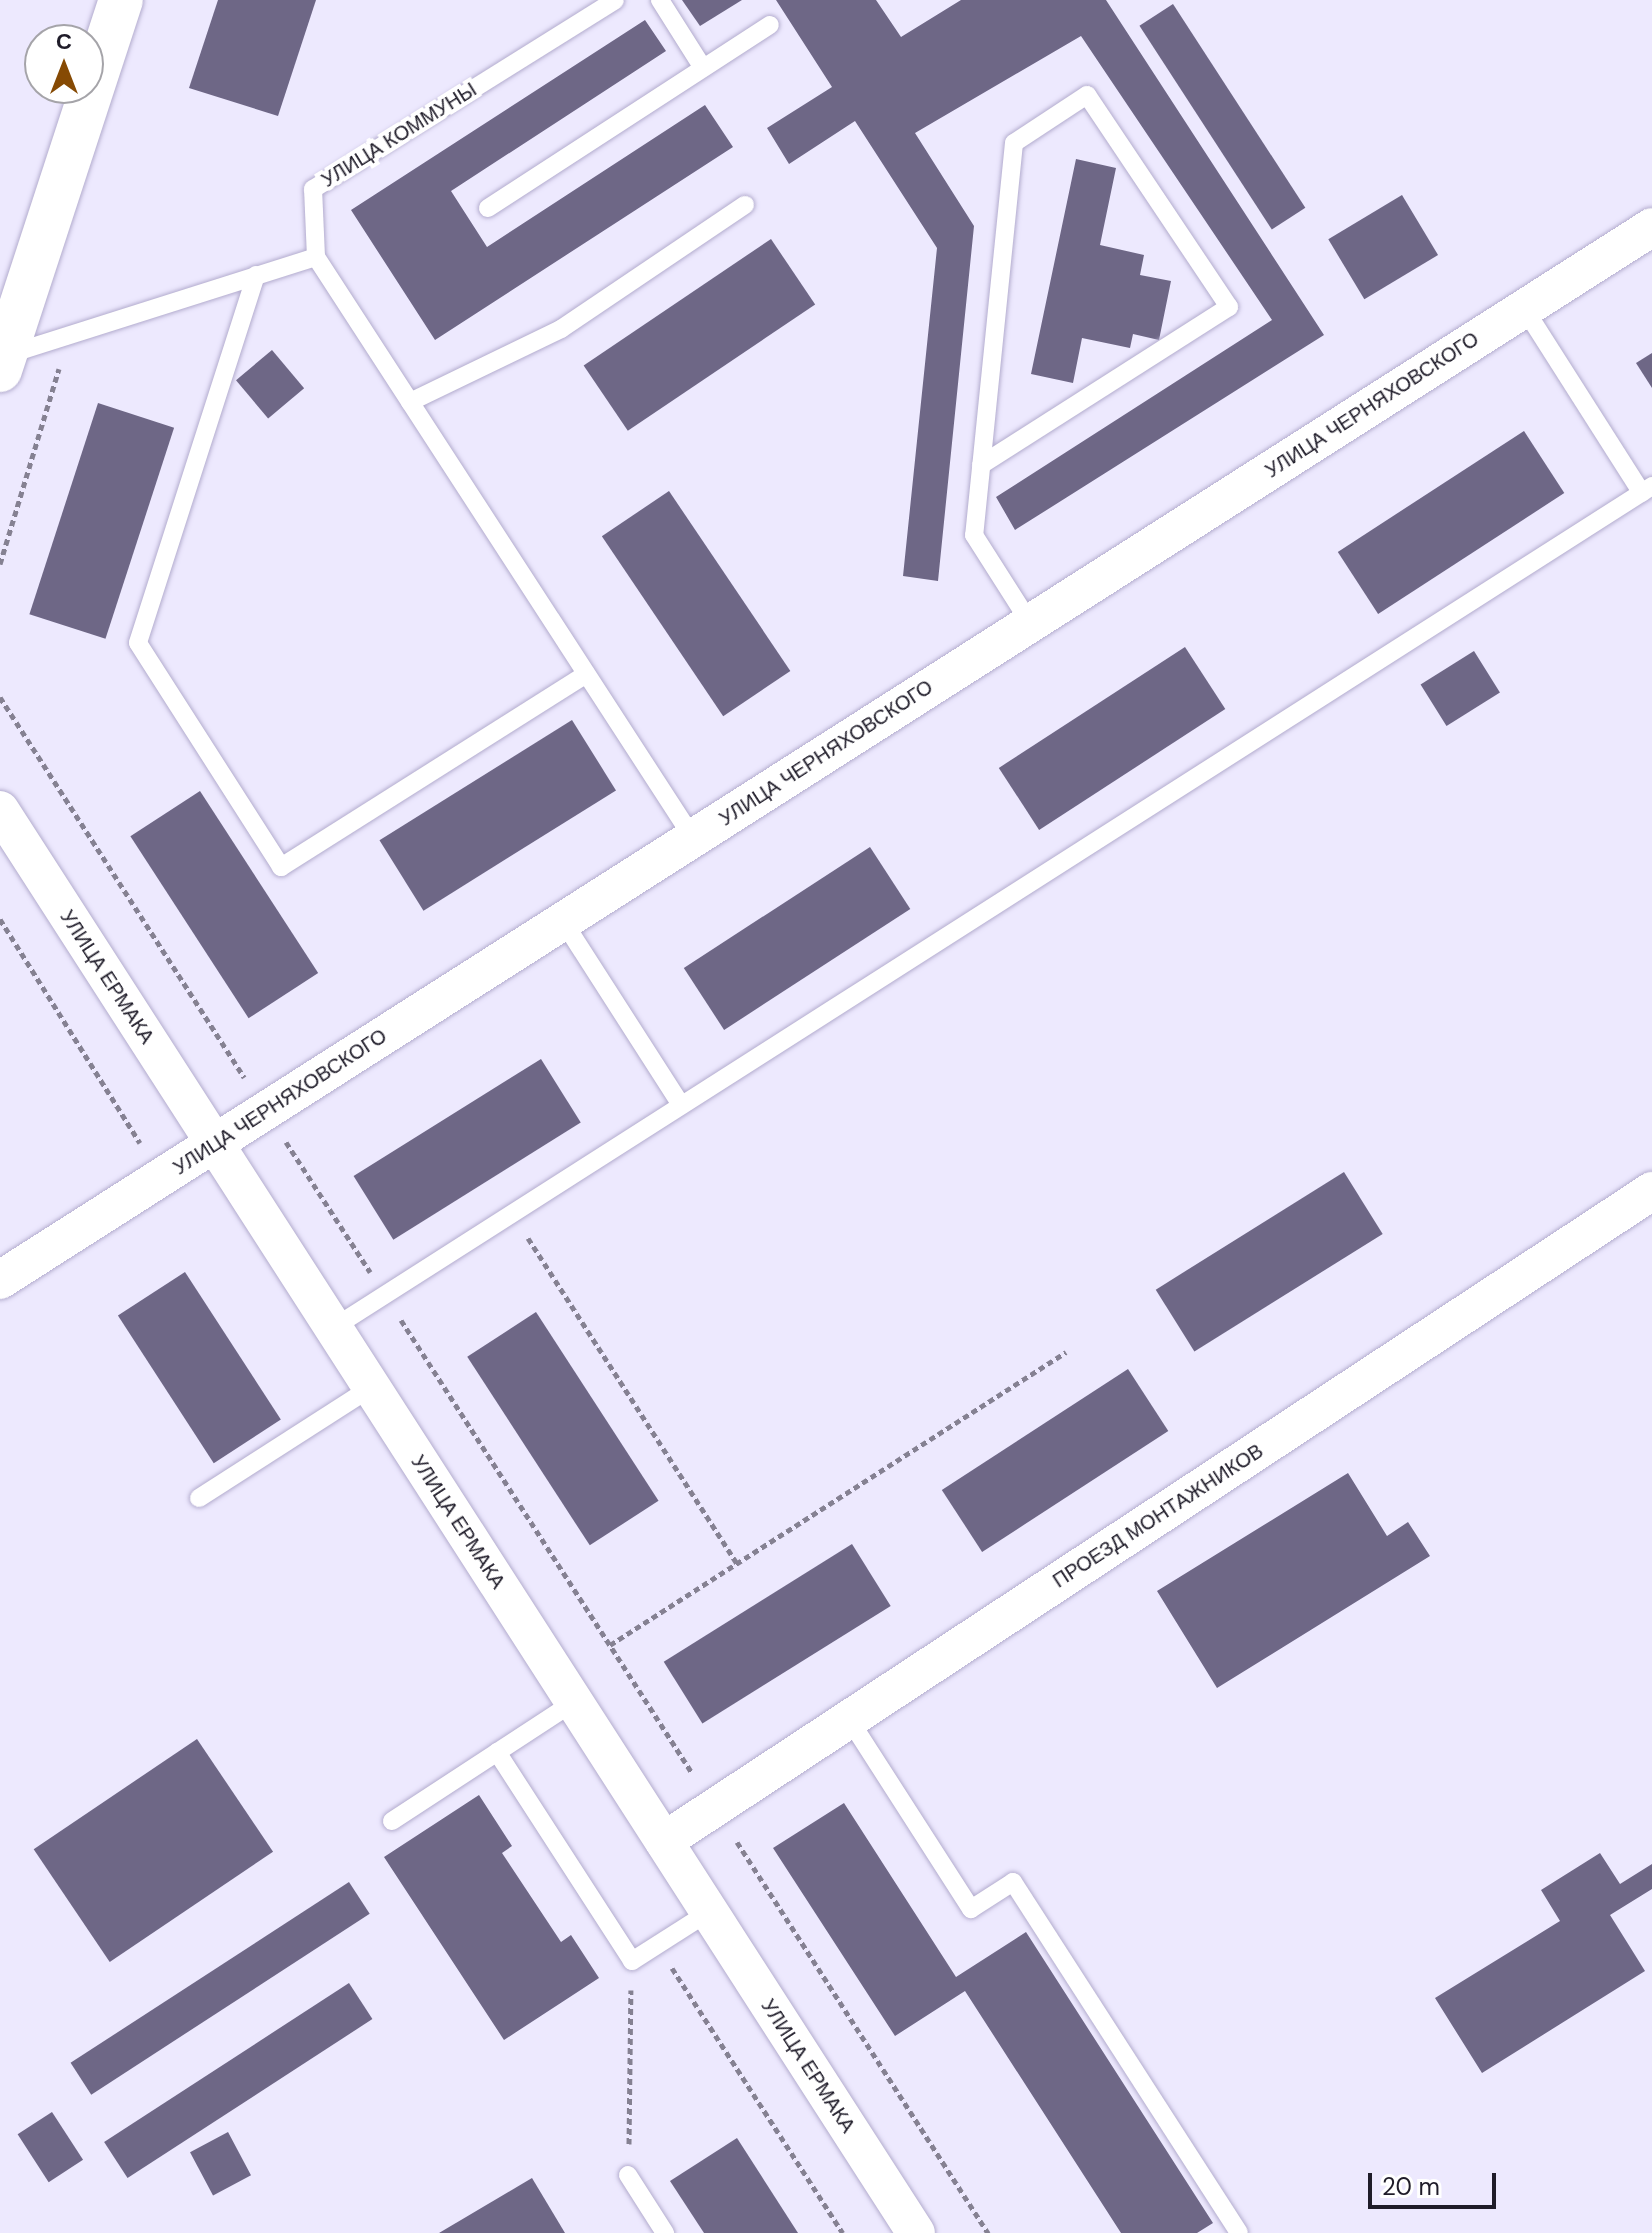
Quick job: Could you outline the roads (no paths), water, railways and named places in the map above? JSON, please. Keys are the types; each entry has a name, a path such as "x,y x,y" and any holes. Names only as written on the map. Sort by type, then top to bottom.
{"street":[{"path":"2,363 121,0"},
{"name":"УЛИЦА ЧЕРНЯХОВСКОГО","path":"0,1280 1652,227"},
{"name":"УЛИЦА ЕРМАКА","path":"0,810 916,2233"},
{"name":"ПРОЕЗД МОНТАЖНИКОВ","path":"664,1841 1652,1191"}],"lane":[{"name":"УЛИЦА КОММУНЫ","path":"316,257 313,189 615,0"},
{"path":"660,0 703,68"},
{"path":"488,208 770,25"},
{"path":"981,465 1229,307 1087,95 1014,143 981,465 974,535 1030,623"},
{"path":"410,402 561,329 745,205"},
{"path":"2,363 69,335 316,257 693,838"},
{"path":"256,275 138,643 281,867 586,674"},
{"path":"333,1328 1647,489 1524,308"},
{"path":"563,921 681,1105"},
{"path":"199,1498 372,1387"},
{"path":"392,1821 574,1702"},
{"path":"849,1719 971,1909 1013,1882 1239,2233"},
{"path":"497,1752 632,1961 709,1912"},
{"path":"628,2175 664,2233"}]}
